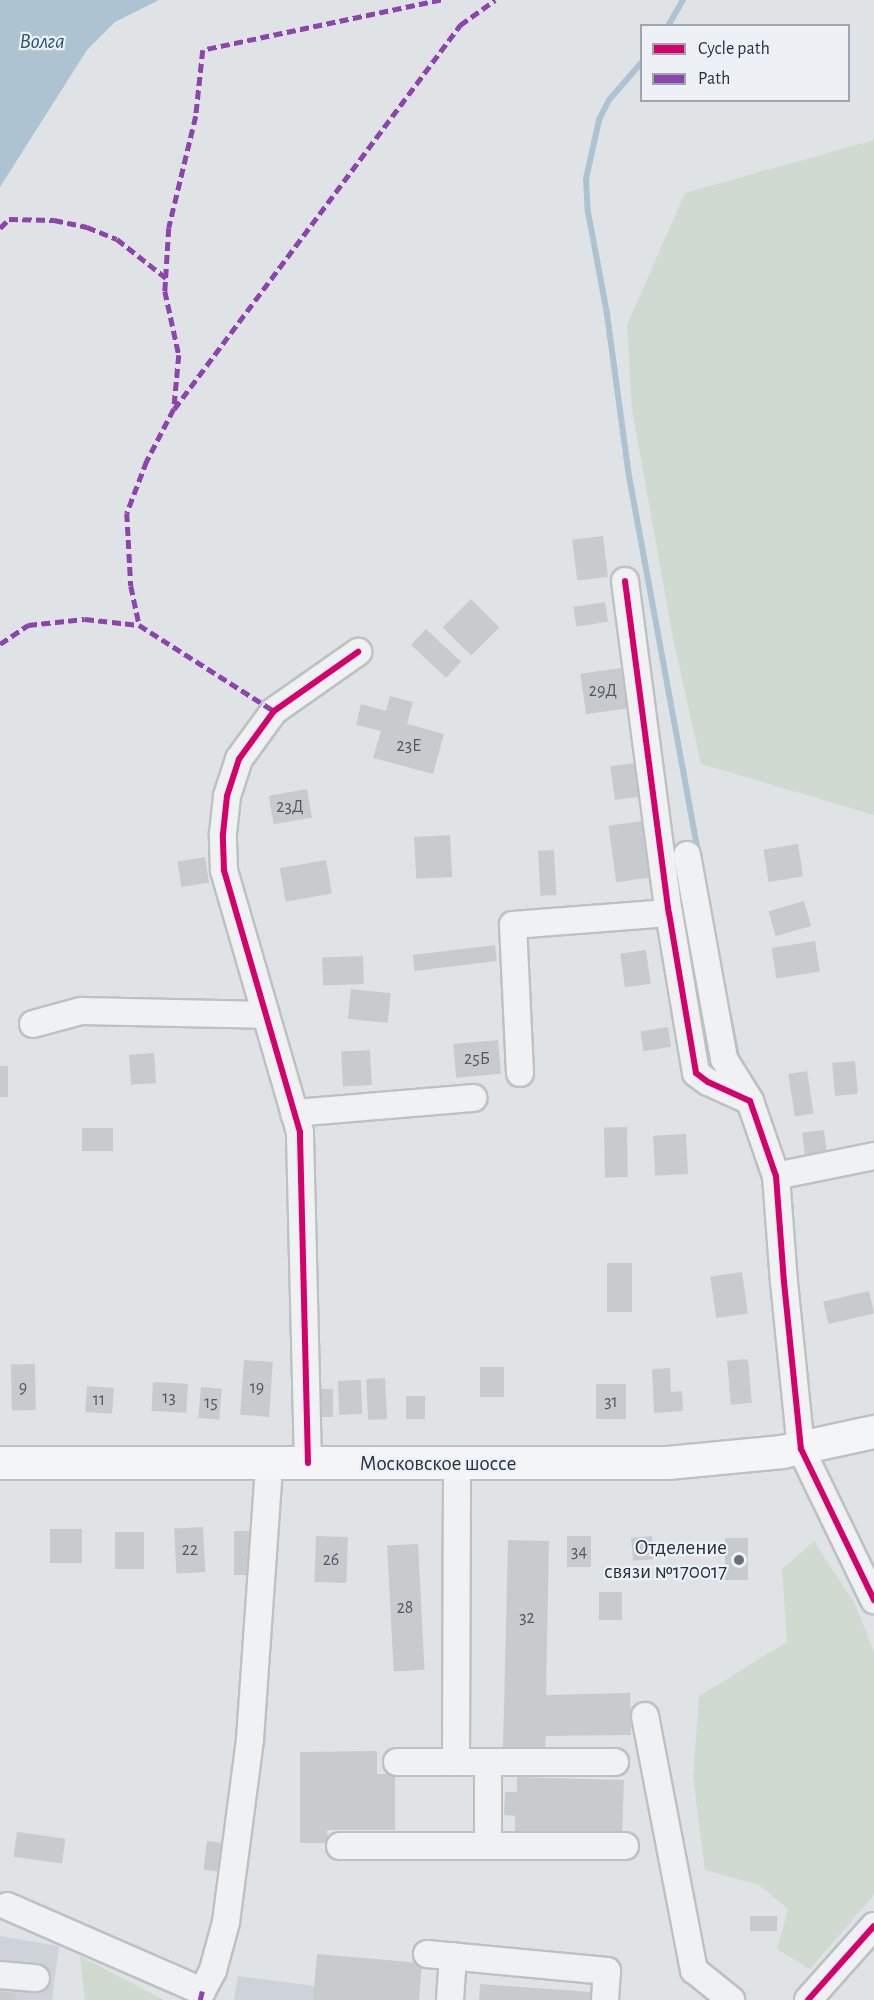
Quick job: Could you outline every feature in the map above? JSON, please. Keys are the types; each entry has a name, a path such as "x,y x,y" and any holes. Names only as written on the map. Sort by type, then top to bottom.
{"main road":[{"name":"Московское шоссе","path":"0,1463 687,1463 801,1449 874,1432"}],"street":[{"path":"625,581 669,913 696,1073 708,1082 750,1101"},
{"path":"308,1463 300,1132 224,870 223,834 227,796 239,759 274,711 358,652"},
{"path":"687,855 724,1059 750,1101 776,1176 801,1449 874,1600"},
{"path":"520,1073 513,925 669,913"},
{"path":"33,1024 81,1011 266,1015"},
{"path":"294,1113 473,1098"},
{"path":"776,1176 874,1156"},
{"path":"7,1905 202,1991 213,1970 226,1922 250,1739 269,1464"},
{"path":"456,1762 457,1464"},
{"path":"645,1716 694,1970 731,2000"},
{"path":"397,1762 615,1762"},
{"path":"488,1762 488,1846"},
{"path":"340,1846 625,1846"},
{"path":"808,2000 874,1926"},
{"path":"428,1954 607,1971 605,2000"},
{"path":"450,2000 453,1956"},
{"path":"0,1976 36,1978"}],"shaded area":[{"path":"874,140 874,815 701,764 673,638 632,410 627,325 685,193"},
{"path":"814,1541 855,1604 874,1652 874,1895 810,1969 777,1949 788,1909 759,1885 705,1870 693,1777 699,1696 787,1642 782,1569"},
{"path":"0,1936 59,1946 52,2000 0,2000"},
{"path":"80,1956 164,2000 85,2000"},
{"path":"238,1976 421,2000 234,2000"}],"water":[{"name":"Волга","path":"0,0 159,0 115,22 87,50 0,187"}],"building":[{"path":"603,536 608,577 577,580 572,540"},
{"path":"471,599 499,627 471,656 443,627"},
{"path":"605,602 608,622 577,627 573,607"},
{"path":"426,629 461,662 446,678 411,645"},
{"path":"621,668 627,709 586,714 580,674"},
{"path":"390,696 413,702 407,724 444,734 433,774 373,758 381,731 356,725 361,704 386,711"},
{"path":"634,763 639,797 615,800 610,766"},
{"path":"307,789 312,818 274,824 269,796"},
{"path":"642,821 650,877 616,882 608,826"},
{"path":"450,835 452,877 416,879 414,837"},
{"path":"798,844 803,877 769,882 763,849"},
{"path":"554,850 556,895 540,896 538,851"},
{"path":"205,857 209,883 181,887 177,861"},
{"path":"326,860 332,893 286,902 280,868"},
{"path":"804,901 811,926 776,936 768,911"},
{"path":"815,941 820,972 776,979 772,948"},
{"path":"495,945 497,961 415,971 413,955"},
{"path":"646,950 651,984 625,987 620,954"},
{"path":"363,956 364,984 323,985 322,957"},
{"path":"351,989 391,993 388,1023 348,1019"},
{"path":"668,1027 671,1047 643,1051 640,1031"},
{"path":"498,1040 501,1074 456,1078 453,1044"},
{"path":"370,1050 372,1085 343,1086 341,1052"},
{"path":"154,1053 156,1083 131,1085 129,1055"},
{"path":"855,1061 858,1094 835,1096 832,1063"},
{"path":"0,1066 8,1066 8,1097 0,1097"},
{"path":"807,1071 814,1113 795,1116 788,1074"},
{"path":"604,1127 627,1127 628,1177 605,1177"},
{"path":"82,1128 113,1128 113,1151 82,1151"},
{"path":"824,1130 827,1153 805,1156 802,1133"},
{"path":"686,1134 688,1174 655,1176 653,1136"},
{"path":"607,1263 632,1263 632,1312 607,1312"},
{"path":"742,1272 748,1314 716,1318 710,1276"},
{"path":"869,1291 874,1313 828,1324 823,1302"},
{"path":"748,1359 752,1403 731,1405 727,1361"},
{"path":"244,1360 273,1362 269,1417 240,1415"},
{"path":"11,1364 35,1364 36,1410 12,1410"},
{"path":"480,1367 504,1367 504,1397 480,1397"},
{"path":"670,1368 671,1392 682,1391 683,1411 654,1413 652,1369"},
{"path":"385,1378 387,1419 368,1420 366,1379"},
{"path":"361,1380 362,1414 339,1415 338,1381"},
{"path":"153,1382 188,1384 186,1413 151,1411"},
{"path":"596,1384 626,1384 626,1419 596,1419"},
{"path":"87,1386 114,1388 112,1414 85,1412"},
{"path":"201,1387 222,1389 219,1420 198,1418"},
{"path":"318,1389 333,1389 333,1417 318,1417"},
{"path":"406,1396 425,1396 425,1419 406,1419"},
{"path":"203,1527 205,1572 176,1573 174,1529"},
{"path":"50,1529 82,1529 82,1563 50,1563"},
{"path":"234,1531 256,1531 256,1575 234,1575"},
{"path":"115,1532 144,1532 144,1569 115,1569"},
{"path":"316,1536 348,1537 346,1583 314,1582"},
{"path":"567,1536 591,1536 591,1567 567,1567"},
{"path":"652,1536 654,1559 633,1561 631,1538"},
{"path":"725,1538 748,1538 748,1580 725,1580"},
{"path":"508,1540 549,1541 546,1695 630,1693 631,1735 546,1736 545,1748 503,1747"},
{"path":"418,1544 425,1670 394,1671 387,1546"},
{"path":"599,1592 622,1592 622,1620 599,1620"},
{"path":"377,1751 377,1774 395,1774 395,1830 327,1830 328,1843 300,1843 300,1752"},
{"path":"517,1777 624,1780 622,1837 515,1834 515,1816 504,1815 505,1792 517,1792"},
{"path":"17,1832 66,1839 62,1864 14,1857"},
{"path":"207,1841 230,1844 226,1873 203,1870"},
{"path":"750,1916 777,1916 777,1931 750,1931"},
{"path":"317,1954 422,1963 419,2000 313,2000"},
{"path":"480,1984 604,1993 604,2000 479,2000"},
{"path":"0,1992 16,1994 15,2000 0,2000"}],"waterway":[{"path":"669,24 683,0"},
{"path":"640,64 609,100 599,120 586,179 588,212 607,314 629,476 699,856"},
{"path":"729,1016 738,1062"}],"marked path":[{"path":"441,0 203,50 196,116 169,228 165,291 179,355 174,409 460,25 495,0"},
{"path":"0,228 9,219 54,220 87,227 117,239 166,278"},
{"path":"174,409 147,461 127,513 131,586 139,625 274,711"},
{"path":"0,644 28,625 85,619 139,625"},
{"path":"200,2000 202,1991"}],"cycle path":[{"path":"625,581 669,913 696,1073 708,1082 750,1101 776,1176 801,1449 874,1600"},
{"path":"308,1463 300,1132 224,870 223,834 227,796 239,759 274,711 358,652"},
{"path":"808,2000 874,1926"}],"place":[{"name":"Отделение связи №170017","path":"739,1560"}]}
